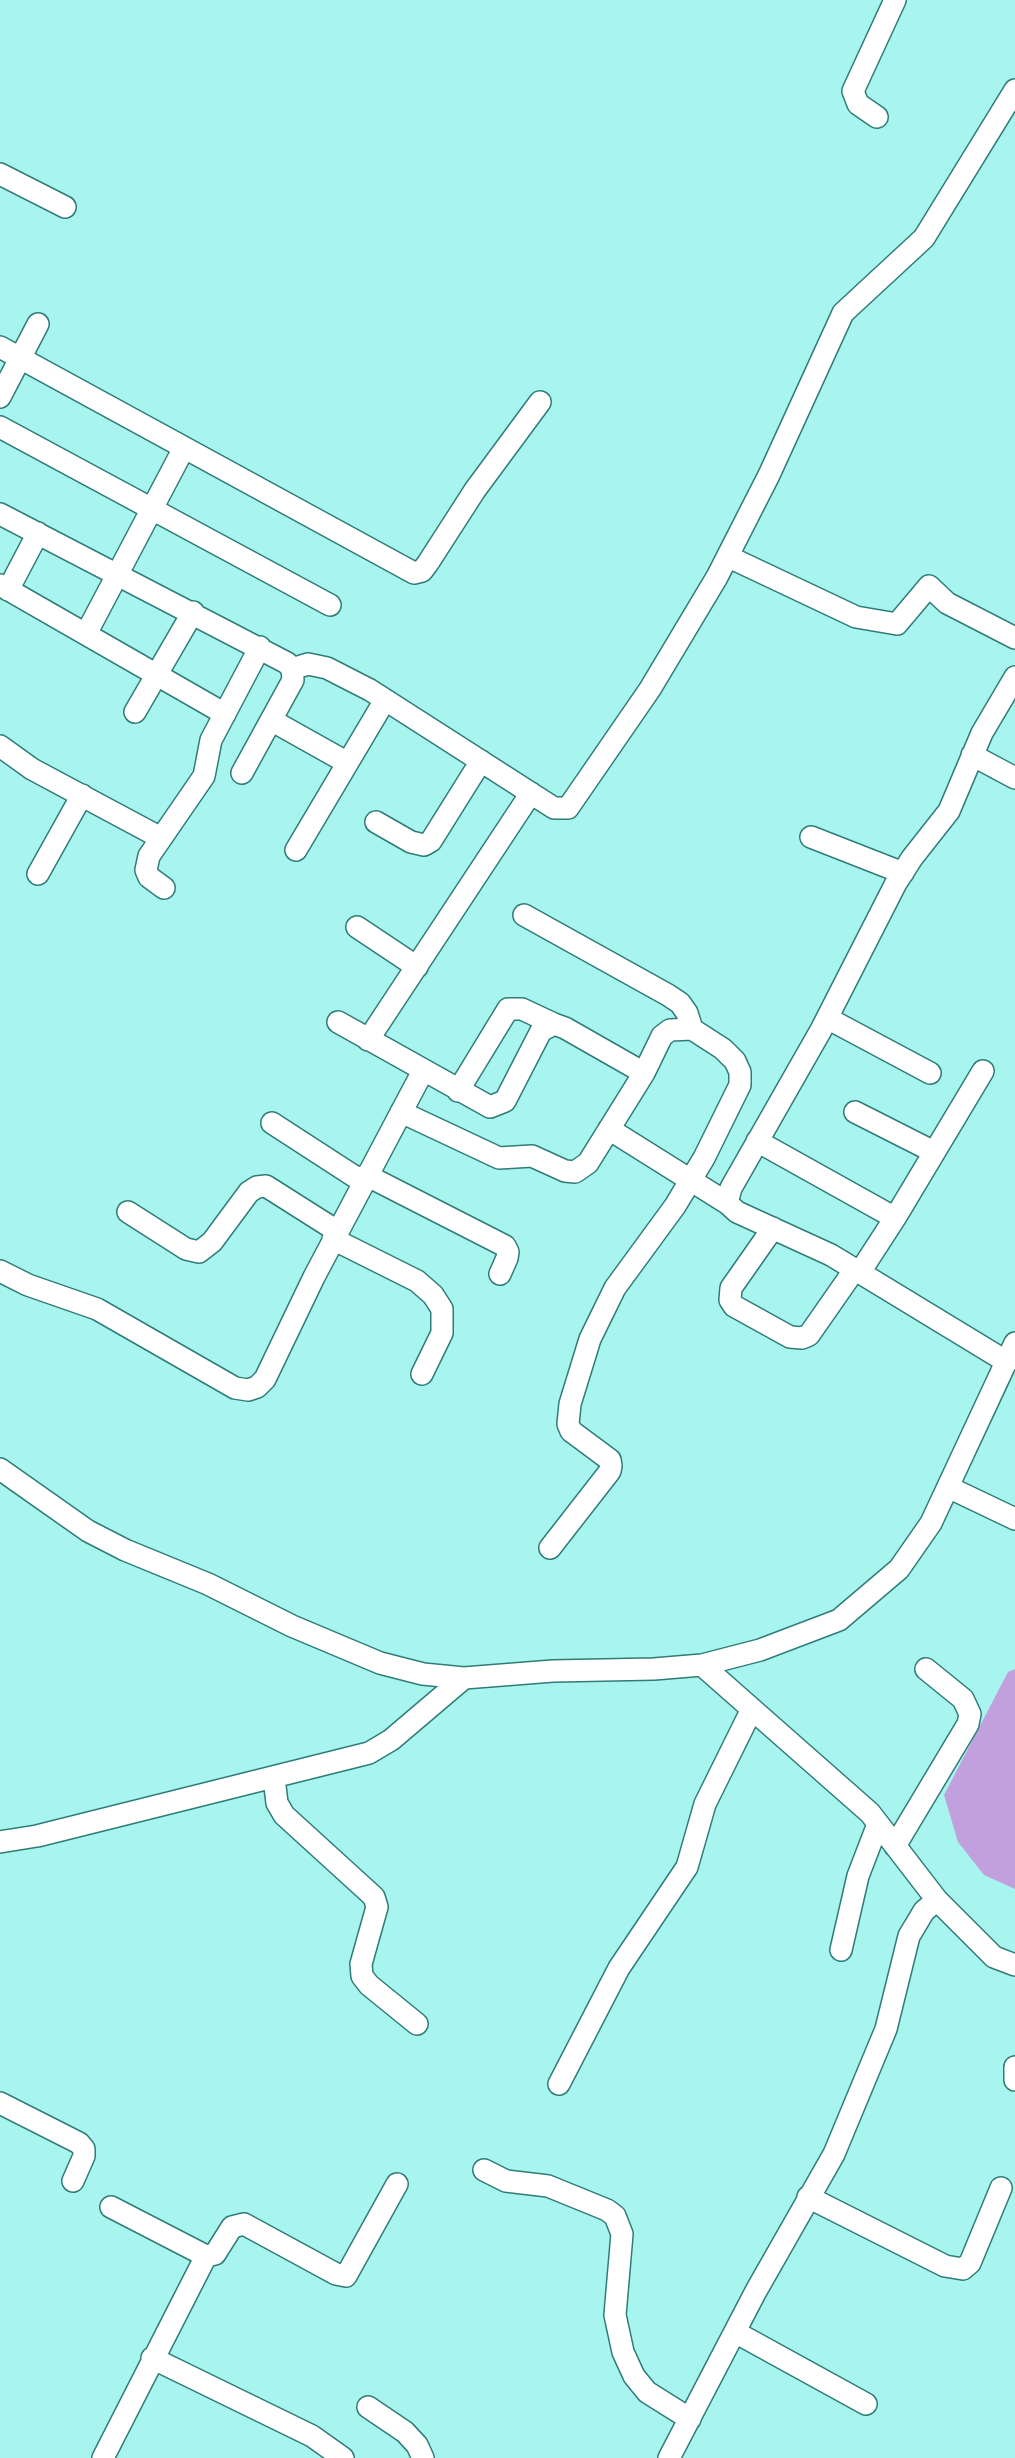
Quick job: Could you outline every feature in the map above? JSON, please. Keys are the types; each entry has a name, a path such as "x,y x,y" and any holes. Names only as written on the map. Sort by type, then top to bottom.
{"street":[{"path":"877,117 858,104 853,91 895,0"},
{"path":"292,669 308,664 327,668 385,700 559,810 568,808 650,689 729,556 843,313 924,238 1015,90"},
{"path":"0,174 65,207"},
{"path":"0,397 38,324"},
{"path":"0,347 405,569 419,573 428,563 475,490 540,402"},
{"path":"0,427 330,605"},
{"path":"86,634 184,448"},
{"path":"0,514 260,647 292,669"},
{"path":"38,533 4,588 157,673 225,714"},
{"path":"729,556 856,617 897,624 929,586 947,603 1015,638"},
{"path":"135,712 193,612"},
{"path":"164,888 149,877 146,870 149,856 204,776 212,740 260,647"},
{"path":"242,773 293,680 292,669"},
{"path":"727,1203 731,1188 828,1018 903,873 948,811 972,755 1015,677"},
{"path":"296,850 346,762 385,700"},
{"path":"271,720 346,762"},
{"path":"0,746 32,769 161,838"},
{"path":"972,755 1015,778"},
{"path":"376,822 411,842 424,845 431,841 481,761"},
{"path":"369,1040 531,793"},
{"path":"39,874 82,795"},
{"path":"811,837 903,873"},
{"path":"524,915 668,995 684,1008 692,1029"},
{"path":"357,927 417,967"},
{"path":"458,1091 508,1009 522,1009 554,1024 644,1073"},
{"path":"828,1018 930,1073"},
{"path":"338,1022 483,1105 498,1106 505,1101 541,1031 554,1024"},
{"path":"401,1112 499,1158 532,1156 565,1171 575,1172 588,1163 644,1073 662,1036 670,1030 692,1029 723,1049 735,1061 740,1072 740,1085 732,1103 690,1180 615,1288 590,1339 570,1404 568,1424 571,1431 610,1460 612,1466 610,1472 550,1548"},
{"path":"0,1271 28,1286 97,1309 235,1388 248,1390 257,1388 265,1379 335,1235 423,1071"},
{"path":"773,1228 731,1288 730,1300 734,1306 790,1337 802,1338 809,1335 895,1218 983,1071"},
{"path":"855,1112 934,1152"},
{"path":"272,1123 365,1179 505,1246 508,1252 507,1258 500,1274"},
{"path":"0,1469 88,1531 116,1546 208,1584 292,1626 380,1663 423,1674 464,1678 553,1671 654,1669 702,1665 760,1650 839,1620 899,1569 931,1523 1011,1352 773,1228 737,1212 727,1203 609,1129"},
{"path":"758,1141 895,1218"},
{"path":"128,1212 186,1249 199,1252 212,1242 249,1192 257,1186 266,1186 335,1235 417,1281 433,1295 442,1309 442,1333 422,1374"},
{"path":"948,1487 1015,1519"},
{"path":"702,1665 870,1813 937,1900 994,1957 1015,1965"},
{"path":"895,1846 968,1724 970,1714 963,1699 926,1670"},
{"path":"0,1842 37,1836 369,1753 391,1740 464,1678"},
{"path":"559,2084 619,1968 687,1867 705,1804 752,1709"},
{"path":"274,1778 277,1803 284,1815 374,1897 377,1907 361,1964 362,1976 369,1985 417,2024"},
{"path":"841,1950 858,1876 878,1824"},
{"path":"669,2458 808,2197 834,2154 886,2029 909,1936 924,1911 937,1900"},
{"path":"1015,2067 1015,2080"},
{"path":"0,2103 79,2143 84,2149 84,2156 73,2181"},
{"path":"484,2170 506,2181 549,2186 607,2210 615,2216 622,2234 615,2315 623,2352 634,2376 647,2392 690,2419"},
{"path":"111,2207 206,2256 215,2254 232,2228 244,2224 336,2274 346,2276 397,2184"},
{"path":"808,2197 955,2269 963,2269 970,2263 1001,2188"},
{"path":"103,2458 206,2256"},
{"path":"735,2332 866,2404"},
{"path":"152,2358 312,2436 343,2458"},
{"path":"368,2407 405,2432 417,2445 423,2458"}],"shaded area":[{"path":"1015,1669 1015,1889 984,1875 958,1842 944,1795 1008,1672"}]}
